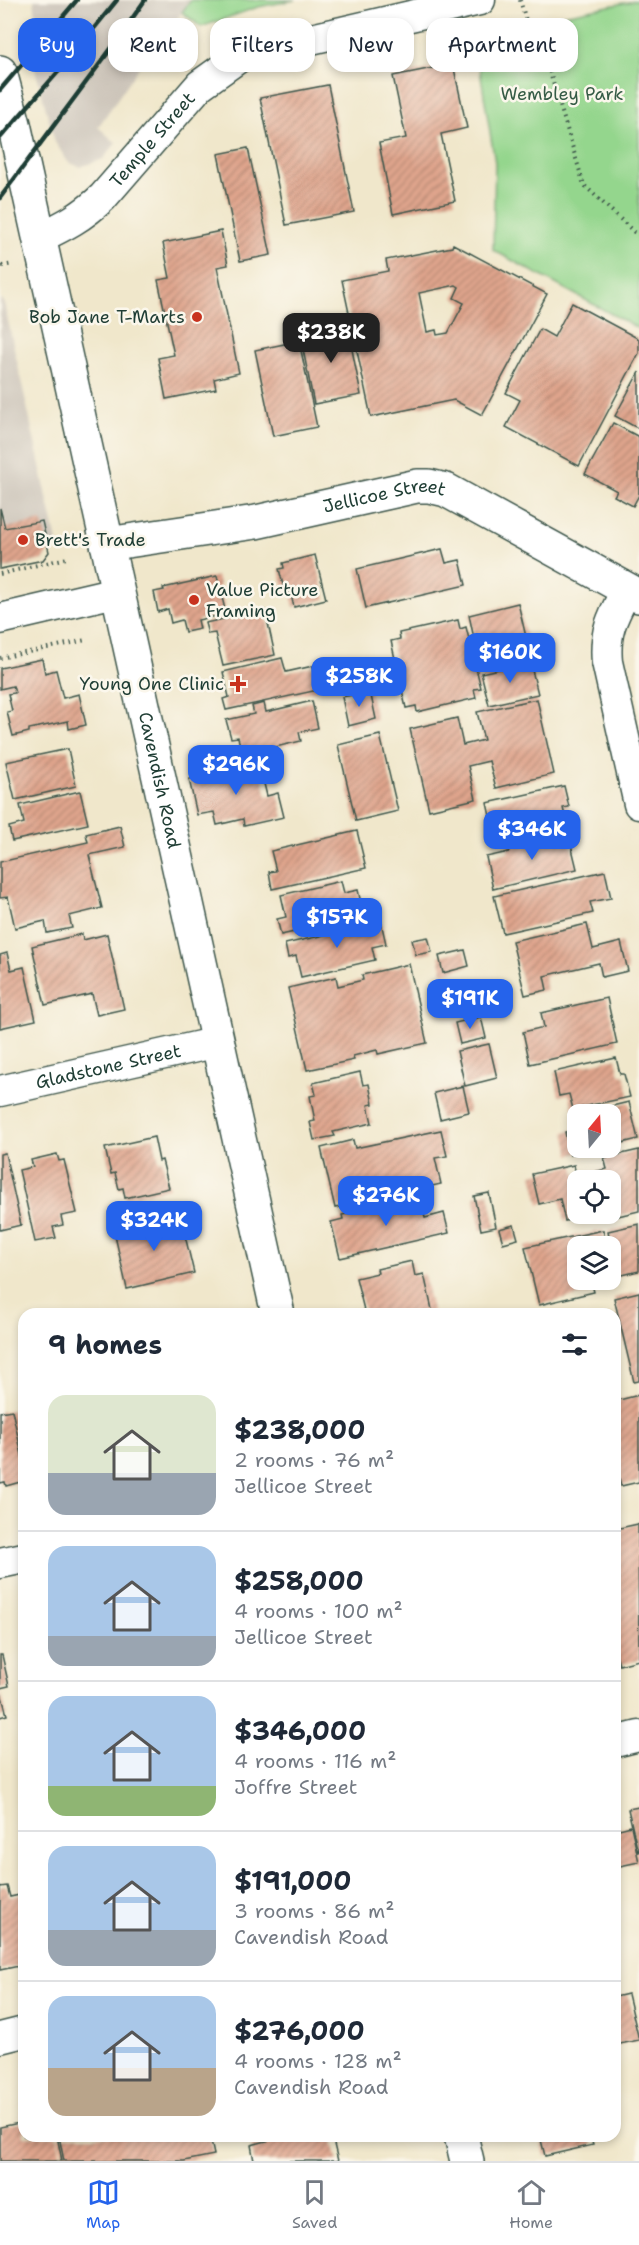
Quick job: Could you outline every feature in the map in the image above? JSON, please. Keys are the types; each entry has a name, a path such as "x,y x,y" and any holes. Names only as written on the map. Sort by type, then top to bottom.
{"main road":[{"name":"Cavendish Road","path":"0,72 277,1308"},
{"name":"Jellicoe Street","path":"107,544 256,522 417,486 429,486 447,490 633,593"},
{"path":"462,2142 466,2161"}],"street":[{"name":"Temple Street","path":"39,238 85,214 200,85 242,55 480,0"},
{"path":"0,619 116,592"},
{"path":"633,593 609,623 605,644 639,804"},
{"name":"Gladstone Street","path":"0,1091 218,1042"},
{"path":"0,1563 18,1559"},
{"path":"621,1740 639,1736"},
{"path":"0,2038 18,2034"}],"path":[{"path":"520,0 528,27 548,66 584,185 634,232 639,234"},
{"path":"2,266 16,264"},
{"path":"0,574 67,558"},
{"path":"0,658 86,640"}],"shaded area":[{"path":"34,0 191,0 177,18 108,18 108,72 136,72 98,127 116,143 103,159 80,167 68,162 55,142 36,72 96,72 96,18 36,18"},
{"path":"0,298 4,303 57,542 43,560 0,570"}],"green space":[{"path":"191,0 295,0 258,7 227,18 210,18 210,24 201,27 198,25 198,18 190,18 182,12"},
{"name":"Wembley Park","path":"639,0 639,329 493,250 495,163 480,72 578,72 578,18 549,18"}],"building":[{"path":"426,69 426,72 455,72 467,128 441,134 455,201 393,214 379,143 406,138 393,76"},
{"path":"328,85 354,212 286,225 260,98"},
{"path":"248,148 271,255 240,261 218,154"},
{"name":"Bob Jane T-Marts","path":"221,231 228,265 217,267 239,373 214,379 216,389 166,399 158,358 174,355 158,280 170,278 163,243"},
{"path":"453,244 547,294 482,415 454,400 371,417 342,280 388,271 386,260 452,247","holes":["456,285 459,287 454,298 464,303 448,333 437,335 436,330 427,332 419,293"]},
{"path":"572,303 639,339 639,353 579,466 506,427 520,400 506,393 540,329 554,337"},
{"path":"347,324 361,395 314,404 300,334"},
{"path":"299,341 317,427 273,436 255,350"},
{"path":"639,372 639,429 615,416"},
{"path":"613,423 639,437 639,495 633,506 614,496 617,491 585,474"},
{"name":"Brett's Trade","path":"0,508 5,528 42,521 49,552 43,560 0,569"},
{"path":"442,549 446,563 460,560 466,585 366,608 357,569"},
{"path":"315,555 326,599 294,607 290,591 285,593 279,569 284,568 283,563"},
{"name":"Value Picture Framing","path":"217,576 226,614 198,620 200,629 185,632 182,620 171,623 168,609 158,612 154,592"},
{"path":"518,603 526,637 476,648 469,615"},
{"path":"265,610 275,655 223,666 215,633 208,634 205,623"},
{"path":"458,620 460,629 466,627 481,688 474,689 476,698 417,712 416,706 406,708 391,641 400,639 399,633"},
{"path":"282,658 286,672 313,666 318,690 226,710 223,699 229,697 223,672"},
{"path":"42,659 45,673 56,670 63,698 79,694 86,725 69,729 68,721 29,729 29,732 13,736 7,712 12,711 8,694 15,693 13,686 0,689 0,668"},
{"path":"530,662 538,694 489,705 481,673"},
{"path":"370,691 376,719 348,726 342,697"},
{"path":"537,699 554,774 496,788 489,761 468,766 476,799 429,810 410,729 457,718 463,745 484,740 477,712"},
{"path":"312,701 318,728 299,732 301,741 242,755 238,737 231,738 226,720 254,714 252,706 264,703 266,712"},
{"path":"380,735 398,811 356,821 338,745"},
{"path":"68,749 76,786 15,800 6,762"},
{"path":"259,763 267,796 278,793 284,817 244,826 243,819 217,825 214,812 197,815 189,779"},
{"path":"564,786 569,807 563,808 567,823 506,837 502,822 492,825 487,803"},
{"path":"80,791 88,824 12,841 9,827 24,823 20,805"},
{"path":"120,826 125,847 89,855 102,908 69,916 72,928 47,933 45,921 15,928 8,897 0,898 0,862 88,842 86,834"},
{"path":"357,831 366,868 272,889 269,872 276,871 271,851"},
{"path":"568,832 577,869 493,889 486,857 509,852 507,846"},
{"path":"605,871 611,898 590,902 593,913 503,933 494,896"},
{"path":"341,881 344,893 358,890 364,916 281,935 277,919 286,917 281,895"},
{"path":"381,922 386,944 372,947 375,960 301,977 296,956 288,958 285,944"},
{"path":"587,924 593,949 621,942 628,971 602,977 599,963 544,976 547,990 525,995 512,941"},
{"path":"82,934 83,940 107,934 124,1009 97,1015 92,994 45,1005 32,946"},
{"path":"428,937 432,952 416,955 412,940"},
{"path":"465,950 469,966 443,973 439,956"},
{"path":"7,953 11,970 24,967 36,1020 0,1028 0,955"},
{"path":"409,964 427,1043 378,1054 377,1050 353,1056 354,1060 307,1070 288,988 336,977 338,986 363,980 362,975"},
{"path":"607,998 617,1044 530,1064 523,1032 544,1027 541,1013"},
{"path":"481,1017 486,1038 460,1044 455,1023"},
{"path":"489,1044 497,1078 465,1086 457,1051"},
{"path":"616,1058 620,1074 624,1074 630,1097 597,1104 572,1104 569,1094 559,1096 554,1072"},
{"path":"360,1072 363,1085 369,1084 373,1104 368,1105 372,1123 333,1132 335,1136 314,1140 310,1122 315,1121 310,1096 316,1095 313,1083"},
{"path":"463,1086 469,1112 440,1119 434,1093"},
{"path":"629,1102 638,1139 621,1143 621,1104"},
{"path":"441,1130 447,1156 435,1158 441,1184 335,1208 321,1148 353,1140 355,1148"},
{"path":"154,1137 159,1161 162,1160 169,1188 125,1198 123,1188 119,1189 115,1173 111,1174 105,1148"},
{"path":"639,1150 639,1211 621,1215 621,1170 603,1170 607,1169 604,1158 621,1158 621,1154"},
{"path":"5,1153 21,1225 0,1230 0,1154"},
{"path":"57,1154 59,1161 64,1160 77,1213 61,1216 63,1225 53,1227 56,1238 35,1242 19,1170 33,1167 31,1160"},
{"path":"574,1165 575,1170 567,1170 567,1221 565,1221 560,1199 539,1204 532,1174"},
{"path":"489,1193 496,1227 481,1230 474,1196"},
{"path":"420,1197 425,1218 444,1213 449,1233 340,1258 331,1222 343,1219 342,1215"},
{"path":"180,1215 194,1273 127,1289 114,1231"},
{"path":"639,1224 639,1271 621,1275 621,1236 609,1236 608,1231"},
{"path":"514,1225 518,1239 503,1243 499,1229"},
{"path":"603,1230 604,1236 575,1236"},
{"path":"567,1238 567,1290 594,1290 594,1292 539,1305 525,1247"},
{"path":"412,1261 415,1276 424,1274 432,1308 364,1308 356,1278 378,1273 377,1269"},
{"path":"639,1292 639,1381 634,1382 621,1327 621,1308 616,1308 614,1298"},
{"path":"639,1395 639,1482 621,1486 621,1400"},
{"path":"12,1410 18,1437 18,1483 6,1486 5,1482 0,1483 0,1412"},
{"path":"638,1524 639,1660 621,1664 621,1528"},
{"path":"0,1655 2,1655 9,1686 0,1688"},
{"path":"0,1689 7,1715 0,1717"},
{"path":"639,1807 639,1852 638,1852 628,1809"},
{"path":"631,1826 639,1862 621,1866 621,1828"},
{"path":"7,1886 10,1897 18,1895 18,1966 0,1970 0,1887"},
{"path":"628,1994 639,2040 621,2044 621,1996"},
{"path":"18,2123 18,2142 58,2142 62,2161 0,2161 0,2127"},
{"path":"60,2142 211,2142 214,2155 184,2161 64,2161"},
{"path":"262,2142 333,2142 338,2161 254,2161 251,2145"},
{"path":"542,2142 592,2142 593,2145 545,2156"}],"railway":[{"path":"0,90 77,0"},
{"path":"0,138 117,0"},
{"path":"0,198 145,0"}],"place":[{"name":"Bob Jane T-Marts","path":"197,317"},
{"name":"Brett's Trade","path":"23,540"},
{"name":"Value Picture Framing","path":"194,600"},
{"name":"Young One Clinic","path":"238,684"}]}
